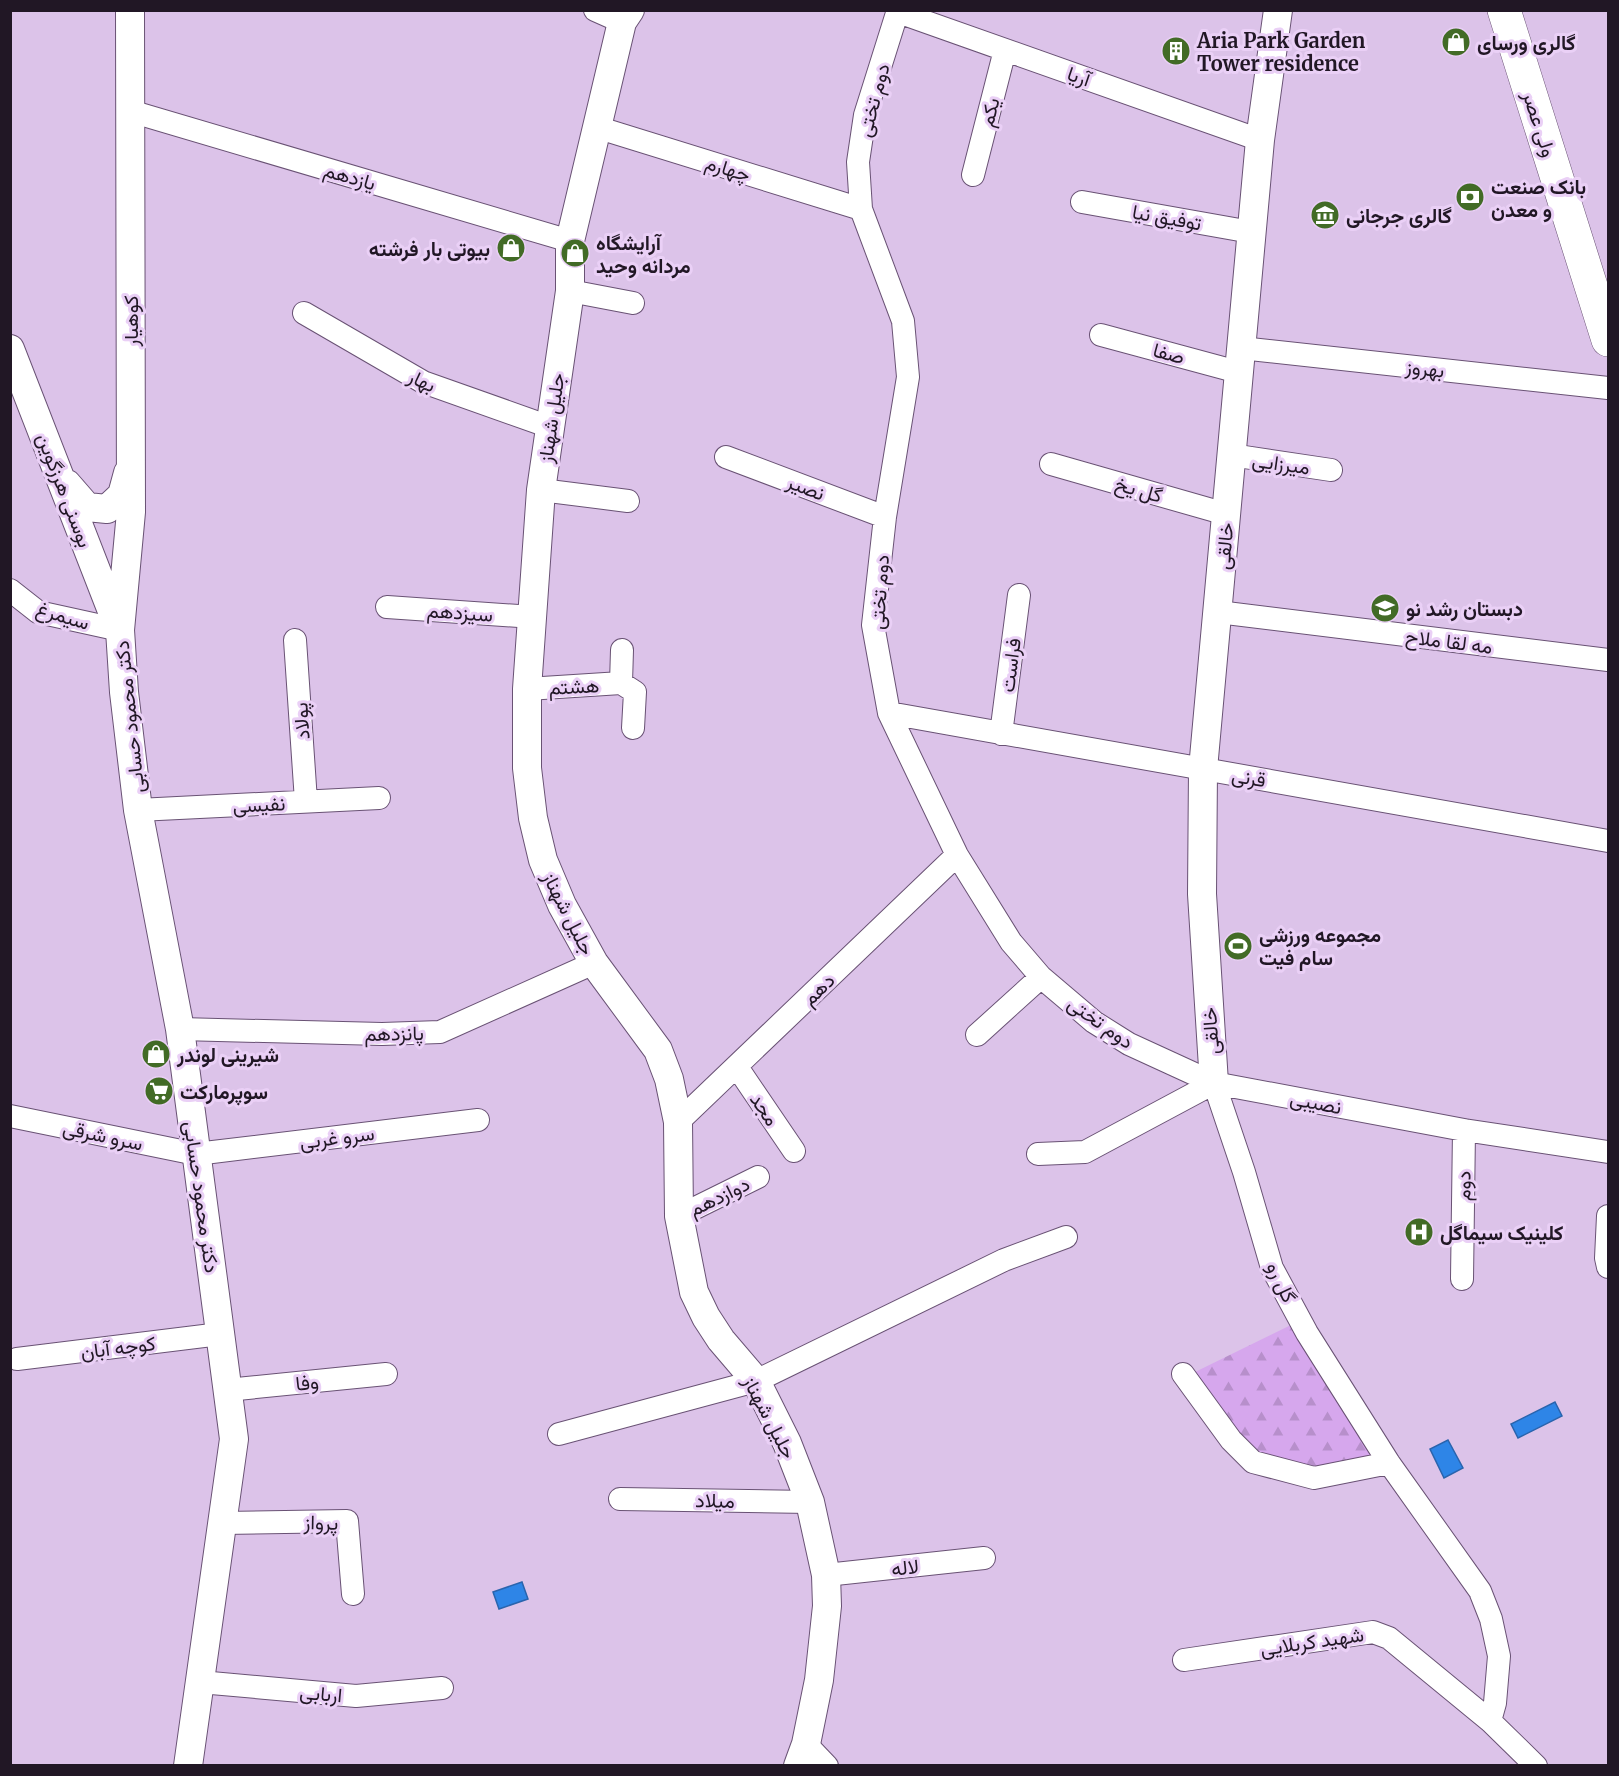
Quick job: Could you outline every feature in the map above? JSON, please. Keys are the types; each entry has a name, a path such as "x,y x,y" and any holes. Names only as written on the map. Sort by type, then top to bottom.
{"main road":[{"name":"ولی عصر","path":"1504,10 1608,339"},
{"name":"ولی عصر","path":"1521,10 1608,284"}],"street":[{"name":"کوهیار","path":"120,630 131,512 130,10"},
{"path":"595,10 626,16"},
{"name":"خالقی","path":"1214,1083 1202,894 1203,769 1260,140 1278,10"},
{"name":"آریا","path":"898,11 1260,140"},
{"name":"دوم تختی","path":"898,11 865,115 858,162 861,209 903,321 908,377 885,518 873,625 889,713 957,855 1011,942 1041,977 1094,1022 1130,1044 1214,1083"},
{"name":"جلیل شهناز","path":"626,16 596,127 570,241 570,291 541,490 527,689 527,768 533,818 543,860 562,905 594,963 657,1050 669,1079 678,1122 679,1216 692,1282 698,1300 721,1340 756,1381 787,1443 810,1502 826,1575 827,1606 819,1680 802,1755"},
{"name":"یکم","path":"973,175 1005,50"},
{"name":"یازدهم","path":"130,111 570,241"},
{"name":"چهارم","path":"596,127 861,209"},
{"name":"توفیق نیا","path":"1082,202 1251,232"},
{"path":"570,291 633,303"},
{"name":"بهار","path":"304,313 423,382 550,427"},
{"name":"صفا","path":"1101,335 1239,360"},
{"name":"بوسنی هرزگوین","path":"10,349 120,630"},
{"name":"بهروز","path":"1239,360 1608,388"},
{"name":"میرزایی","path":"1231,455 1331,470"},
{"name":"نصیر","path":"726,457 885,518"},
{"path":"60,475 87,507 107,508 122,495 130,463"},
{"name":"گل یخ","path":"1051,464 1226,514"},
{"path":"541,490 628,501"},
{"name":"سیمرغ","path":"10,590 38,612 120,630"},
{"name":"فراست","path":"1001,734 1019,596"},
{"name":"سیزدهم","path":"387,607 533,617"},
{"name":"مه لقا ملاح","path":"1218,612 1608,660"},
{"name":"دکتر محمود حسابی","path":"120,630 124,692 138,810 180,1029 234,1439 188,1766"},
{"name":"پولاد","path":"295,640 306,801"},
{"path":"622,650 621,683 635,692 633,728"},
{"name":"هشتم","path":"527,689 621,683"},
{"name":"قرنی","path":"889,713 1608,842"},
{"name":"نفیسی","path":"138,810 379,798"},
{"name":"دهم","path":"678,1122 957,855"},
{"name":"پانزدهم","path":"180,1029 382,1034 440,1032 594,963"},
{"path":"977,1035 1041,977"},
{"name":"مجد","path":"737,1067 794,1151"},
{"path":"1038,1154 1085,1152 1214,1083"},
{"name":"نصیبی","path":"1214,1083 1464,1130 1608,1152"},
{"name":"گل رو","path":"1214,1083 1244,1172 1272,1268 1307,1333 1389,1463 1480,1591 1491,1619 1499,1656 1495,1703 1490,1721"},
{"name":"سرو شرقی","path":"10,1116 196,1154"},
{"name":"سرو غربی","path":"196,1154 478,1120"},
{"name":"دوم","path":"1462,1279 1464,1130"},
{"name":"دوازدهم","path":"679,1216 758,1177"},
{"path":"1608,1216 1606,1258 1608,1267"},
{"path":"559,1434 756,1381 1004,1260 1066,1237"},
{"name":"کوچه آبان","path":"17,1359 220,1334"},
{"name":"وفا","path":"227,1390 386,1374"},
{"path":"1183,1374 1231,1440 1252,1462 1314,1478 1389,1463"},
{"name":"میلاد","path":"620,1499 810,1502"},
{"name":"پرواز","path":"222,1523 347,1521 353,1594"},
{"name":"لاله","path":"826,1575 984,1558"},
{"name":"شهید کربلایی","path":"1184,1660 1373,1632 1389,1638 1490,1721 1536,1766"},
{"name":"اربابی","path":"200,1682 356,1696 442,1688"},
{"path":"802,1755 827,1766"}],"green space":[{"path":"1293,1324 1376,1455 1312,1470 1255,1455 1193,1373"}],"water":[{"path":"1555,1402 1562,1416 1518,1438 1511,1424"},
{"path":"1448,1440 1463,1468 1444,1478 1430,1449"},
{"path":"522,1582 528,1599 499,1609 493,1592"}],"place":[{"name":"گالری ورسای","path":"1456,42"},
{"name":"Aria Park Garden Tower residence","path":"1176,51"},
{"name":"بانک صنعت و معدن","path":"1470,197"},
{"name":"گالری جرجانی","path":"1325,215"},
{"name":"بیوتی بار فرشته","path":"511,248"},
{"name":"آرایشگاه مردانه وحید","path":"575,253"},
{"name":"دبستان رشد نو","path":"1385,608"},
{"name":"مجموعه ورزشی سام فیت","path":"1238,946"},
{"name":"شیرینی لوندر","path":"156,1054"},
{"name":"سوپرمارکت","path":"159,1091"},
{"name":"کلینیک سیماگل","path":"1419,1232"}]}
